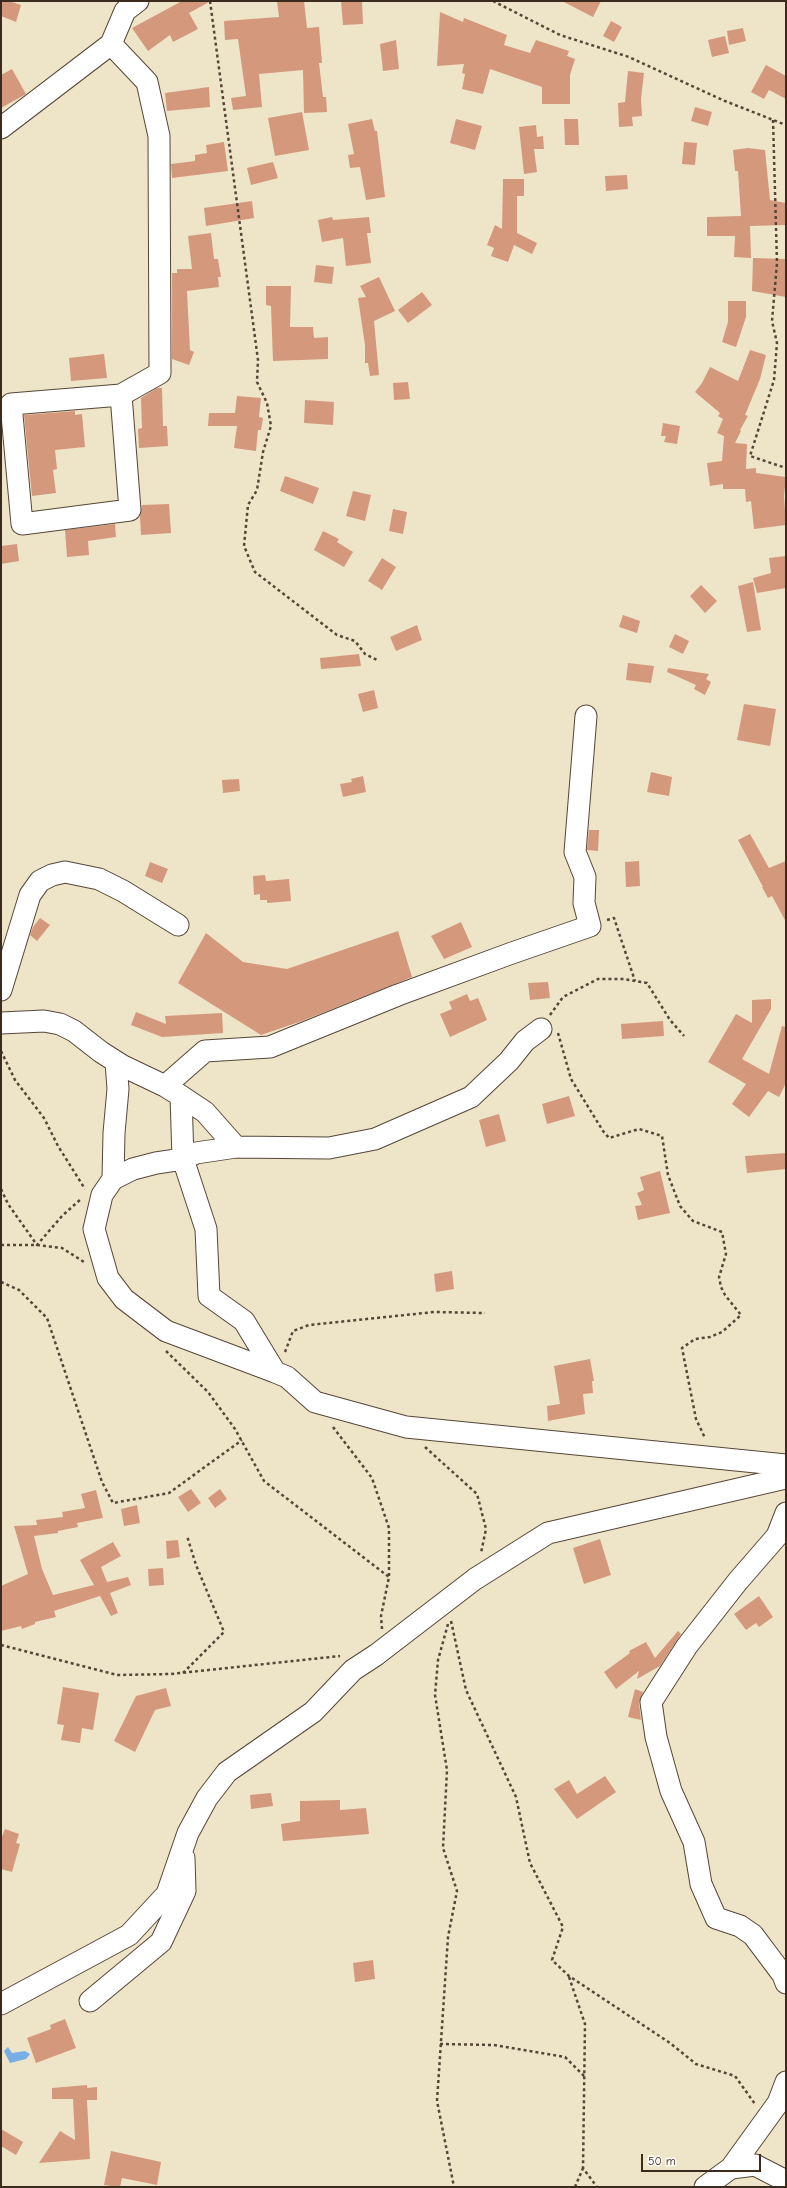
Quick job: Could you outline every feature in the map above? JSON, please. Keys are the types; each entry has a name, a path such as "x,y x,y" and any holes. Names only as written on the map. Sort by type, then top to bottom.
{"street":[{"path":"1,128 111,44 125,11 138,1"},
{"path":"111,44 147,82 158,136 160,373 121,395 11,404 22,524 130,510 121,395"},
{"path":"586,716 575,852 585,877 584,903 590,926 405,993 270,1047 205,1051 173,1091 183,1159 206,1228 209,1296 244,1321 281,1374 315,1402 406,1427 786,1465"},
{"path":"1,990 30,895 40,881 52,875 65,872 99,879 123,891 178,925"},
{"path":"1,1023 44,1021 60,1024 74,1031 116,1062 173,1091 205,1112 236,1147"},
{"path":"281,1374 166,1331 124,1299 108,1278 94,1229 102,1195 113,1179 133,1169 156,1163 183,1159 196,1153 236,1147 329,1148 375,1139 471,1097 509,1061 525,1041 550,1022"},
{"path":"113,1179 114,1133 118,1090 116,1062"},
{"path":"1,2004 128,1935 167,1894 188,1833 207,1798 227,1772 313,1712 353,1670 475,1580 548,1533 786,1478"},
{"path":"786,1513 777,1536 738,1581 687,1646 650,1702 656,1737 671,1791 694,1842 701,1884 716,1918 740,1926 753,1935 783,1975 786,1983"},
{"path":"90,2001 161,1942 185,1891 184,1846"},
{"path":"705,2187 731,2168 778,2103 785,2088"},
{"path":"731,2168 756,2165 786,2181"}],"path":[{"path":"210,1 258,360 257,382 267,403 271,426 263,452 258,490 248,505 244,546 255,572 337,635 354,641 365,654 377,660"},
{"path":"493,1 560,35 642,62 725,101 786,125"},
{"path":"773,120 777,263 772,321 777,343 774,380 750,456 786,468"},
{"path":"590,926 614,918 635,981"},
{"path":"684,1036 670,1020 647,983 635,981 598,979 563,997 550,1022 572,1079 603,1131 609,1138 639,1129 662,1136 668,1175 680,1206 693,1221 722,1232 726,1254 720,1277 721,1287 725,1295 741,1315 722,1332 710,1337 695,1339 682,1348 696,1419 707,1440"},
{"path":"1,1051 15,1080 44,1118 58,1146 88,1193 62,1216 37,1245"},
{"path":"1,1189 8,1204 37,1245"},
{"path":"1,1245 37,1245 62,1248 108,1278"},
{"path":"1,1282 19,1290 47,1318 102,1482 113,1503 168,1493 242,1440"},
{"path":"281,1374 285,1350 293,1331 309,1325 434,1312 485,1313"},
{"path":"165,1350 208,1392 242,1440 264,1481 389,1577"},
{"path":"332,1425 372,1478 389,1528 389,1577 381,1616 382,1630 389,1644"},
{"path":"406,1427 434,1457 477,1494 486,1529 475,1580"},
{"path":"183,1673 224,1632 196,1565 187,1536"},
{"path":"454,2187 437,2101 448,1937 457,1891 443,1848 447,1770 435,1696 438,1660 451,1616 466,1690 516,1797 530,1863 563,1927 552,1960 569,1976 670,2043 696,2064 735,2076 766,2119"},
{"path":"1,1645 117,1674 183,1673 343,1656"},
{"path":"569,1976 585,2024 583,2168 575,2187"},
{"path":"440,2044 494,2046 565,2057 584,2076"},
{"path":"583,2168 597,2187"}],"water":[{"path":"8,2047 12,2053 25,2051 30,2054 26,2059 10,2063 4,2051"}],"building":[{"path":"1,1 9,1 21,5 16,22 1,16"},
{"path":"182,1 211,1 189,13 198,29 173,42 170,35 148,51 132,28"},
{"path":"277,1 304,1 307,28 319,27 322,63 319,63 323,97 326,97 327,112 304,113 303,70 259,74 262,107 233,110 231,98 246,96 238,39 225,40 224,21 279,17"},
{"path":"341,1 362,1 363,24 343,25"},
{"path":"562,1 601,1 593,17"},
{"path":"440,12 463,22 464,18 507,35 504,45 530,53 536,40 569,51 567,56 575,59 570,75 570,104 542,104 542,87 490,69 483,94 462,89 465,74 462,73 464,64 437,66"},
{"path":"611,21 622,27 614,42 603,36"},
{"path":"743,28 746,41 729,45 727,31"},
{"path":"725,36 729,53 712,57 708,40"},
{"path":"396,40 399,69 383,71 380,44"},
{"path":"766,65 786,76 786,99 769,90 764,99 751,92"},
{"path":"12,69 26,94 1,108 1,75"},
{"path":"628,71 644,73 641,99 642,116 632,117 633,126 619,127 618,103 625,102"},
{"path":"209,87 210,107 167,111 165,93"},
{"path":"695,107 712,112 708,126 691,121"},
{"path":"302,112 309,150 275,156 268,118"},
{"path":"372,119 375,131 377,131 385,197 366,200 360,167 350,168 348,155 354,154 348,124"},
{"path":"456,119 482,126 475,150 450,143"},
{"path":"564,119 578,119 579,145 565,145"},
{"path":"536,125 537,137 543,136 544,149 534,149 537,172 524,174 519,127"},
{"path":"224,142 228,171 172,178 171,164 195,161 195,155 207,153 206,145"},
{"path":"684,142 697,143 695,165 682,164"},
{"path":"748,148 765,150 770,200 786,203 786,225 750,226 751,258 734,257 735,236 707,236 707,217 741,216 738,171 735,171 733,150"},
{"path":"273,162 278,178 251,185 247,168"},
{"path":"627,175 628,189 606,191 605,176"},
{"path":"503,179 524,179 524,196 517,196 517,233 537,243 532,254 514,245 508,262 491,256 494,248 487,245 495,225 502,229"},
{"path":"252,201 254,218 206,226 204,208"},
{"path":"332,217 333,220 369,217 371,233 367,233 371,263 346,266 343,238 322,242 318,220"},
{"path":"211,233 214,259 218,259 221,277 218,277 219,287 187,291 190,350 194,352 189,365 172,359 172,273 177,273 177,269 192,269 188,236"},
{"path":"753,258 786,259 786,297 752,291"},
{"path":"316,265 334,267 332,284 314,282"},
{"path":"379,277 395,311 374,321 379,375 370,376 368,363 365,363 365,345 358,298 366,297 360,286"},
{"path":"266,286 291,286 290,327 313,327 314,338 328,337 328,359 273,361 271,306 266,305"},
{"path":"422,292 432,305 408,323 398,310"},
{"path":"728,301 746,301 746,317 736,347 722,342 728,322"},
{"path":"750,350 766,355 760,379 745,415 748,416 735,443 747,444 746,469 756,468 756,473 786,477 784,496 786,525 754,529 751,501 746,502 745,489 723,489 723,484 710,486 707,463 722,461 724,436 717,433 723,419 718,416 720,413 695,392 702,383 710,367 738,381"},
{"path":"104,354 107,378 71,381 69,358"},
{"path":"408,382 410,399 394,400 393,383"},
{"path":"157,388 162,388 163,426 167,426 168,446 139,448 138,429 142,428 141,398"},
{"path":"237,396 261,398 259,417 263,418 261,430 258,430 256,451 234,448 237,426 208,426 209,413 235,413"},
{"path":"305,400 334,402 333,425 304,423"},
{"path":"75,411 75,415 82,414 85,447 55,450 57,469 53,470 56,493 32,496 24,415"},
{"path":"663,423 680,426 677,444 664,442 666,436 661,436"},
{"path":"285,476 319,488 313,504 280,491"},
{"path":"353,491 371,495 365,521 346,516"},
{"path":"169,504 171,533 141,535 140,517 142,505"},
{"path":"393,509 407,512 403,534 389,531"},
{"path":"115,524 116,537 88,541 89,555 67,557 65,530"},
{"path":"323,531 339,539 337,542 353,552 344,567 314,550"},
{"path":"17,544 19,561 1,564 1,546"},
{"path":"786,556 786,588 757,593 753,578 771,573 769,558"},
{"path":"382,558 396,567 382,590 368,581"},
{"path":"753,582 761,630 747,632 738,586"},
{"path":"701,585 717,601 705,613 690,596"},
{"path":"623,615 640,621 637,633 619,627"},
{"path":"417,625 422,640 396,651 390,637"},
{"path":"675,634 689,641 683,654 669,647"},
{"path":"359,654 361,666 321,669 320,658"},
{"path":"628,663 654,666 651,683 626,680"},
{"path":"668,668 709,674 706,679 711,682 705,695 694,689 696,685 667,672"},
{"path":"374,690 378,708 363,712 358,694"},
{"path":"744,704 776,709 770,746 737,740"},
{"path":"651,772 672,777 669,796 647,792"},
{"path":"363,776 366,792 343,797 340,784 352,782 351,779"},
{"path":"239,779 240,791 223,793 222,780"},
{"path":"589,830 599,830 598,851 587,850"},
{"path":"750,834 769,868 786,861 786,922 772,896 768,898 738,840"},
{"path":"639,861 640,886 626,887 625,862"},
{"path":"150,862 168,869 162,883 145,876"},
{"path":"265,875 266,881 289,879 291,901 267,903 267,900 260,900 260,894 254,895 253,876"},
{"path":"40,918 50,925 37,941 30,935 33,927"},
{"path":"461,922 472,947 444,959 431,936"},
{"path":"398,931 412,977 302,1021 261,1035 178,983 206,933 243,962 287,969"},
{"path":"548,982 550,998 530,1000 528,983"},
{"path":"467,994 470,1001 478,998 487,1020 450,1037 440,1014 452,1009 449,1002"},
{"path":"771,999 771,1009 742,1059 769,1074 782,1026 786,1027 786,1083 779,1097 768,1091 749,1117 732,1104 746,1084 708,1062 736,1014 752,1023 752,1000"},
{"path":"136,1012 166,1024 165,1016 222,1013 223,1033 162,1037 131,1025"},
{"path":"663,1021 664,1036 622,1039 621,1024"},
{"path":"569,1096 575,1116 547,1124 542,1104"},
{"path":"499,1114 506,1141 486,1147 479,1120"},
{"path":"786,1153 786,1169 747,1173 745,1156"},
{"path":"660,1171 670,1213 638,1220 635,1206 642,1205 637,1193 644,1190 640,1177"},
{"path":"452,1271 454,1289 436,1292 434,1274"},
{"path":"590,1359 594,1381 592,1381 593,1393 583,1394 585,1414 548,1421 547,1406 560,1404 554,1366"},
{"path":"191,1489 201,1503 188,1512 178,1497"},
{"path":"220,1489 227,1499 215,1508 208,1498"},
{"path":"96,1490 103,1518 77,1523 78,1527 58,1531 58,1533 34,1536 42,1569 53,1595 94,1585 80,1560 113,1542 121,1556 101,1567 107,1582 128,1577 131,1585 110,1593 118,1613 111,1616 100,1596 54,1611 56,1617 35,1622 35,1624 22,1629 21,1626 1,1631 1,1586 28,1574 14,1526 37,1525 36,1520 63,1517 62,1512 85,1508 81,1494"},
{"path":"137,1505 140,1523 124,1526 121,1509"},
{"path":"600,1539 611,1575 584,1584 573,1548"},
{"path":"178,1540 180,1557 167,1559 166,1541"},
{"path":"163,1568 164,1585 149,1586 148,1569"},
{"path":"759,1596 773,1617 759,1627 756,1623 746,1630 734,1614"},
{"path":"678,1631 681,1634 660,1666 637,1679 639,1671 616,1689 604,1672 630,1653 629,1651 646,1642 655,1658"},
{"path":"63,1687 99,1693 93,1730 82,1728 80,1743 61,1740 64,1725 57,1724"},
{"path":"166,1688 171,1706 155,1710 135,1752 114,1741 136,1696"},
{"path":"635,1689 643,1692 639,1703 641,1720 628,1717"},
{"path":"605,1776 616,1792 577,1819 554,1789 569,1780 577,1794"},
{"path":"271,1793 273,1806 251,1809 250,1795"},
{"path":"340,1800 340,1810 366,1808 369,1834 283,1841 281,1824 300,1821 300,1801"},
{"path":"5,1829 19,1834 16,1843 20,1844 12,1872 1,1869 1,1839"},
{"path":"373,1960 375,1979 355,1982 353,1963"},
{"path":"65,2019 76,2048 36,2063 27,2038 51,2029 50,2025"},
{"path":"87,2085 87,2088 97,2087 97,2100 87,2100 90,2159 39,2163 60,2131 75,2140 73,2099 52,2099 52,2088"},
{"path":"1,2129 23,2142 16,2155 1,2146"},
{"path":"111,2151 161,2162 157,2185 122,2178 120,2187 104,2185"}]}
